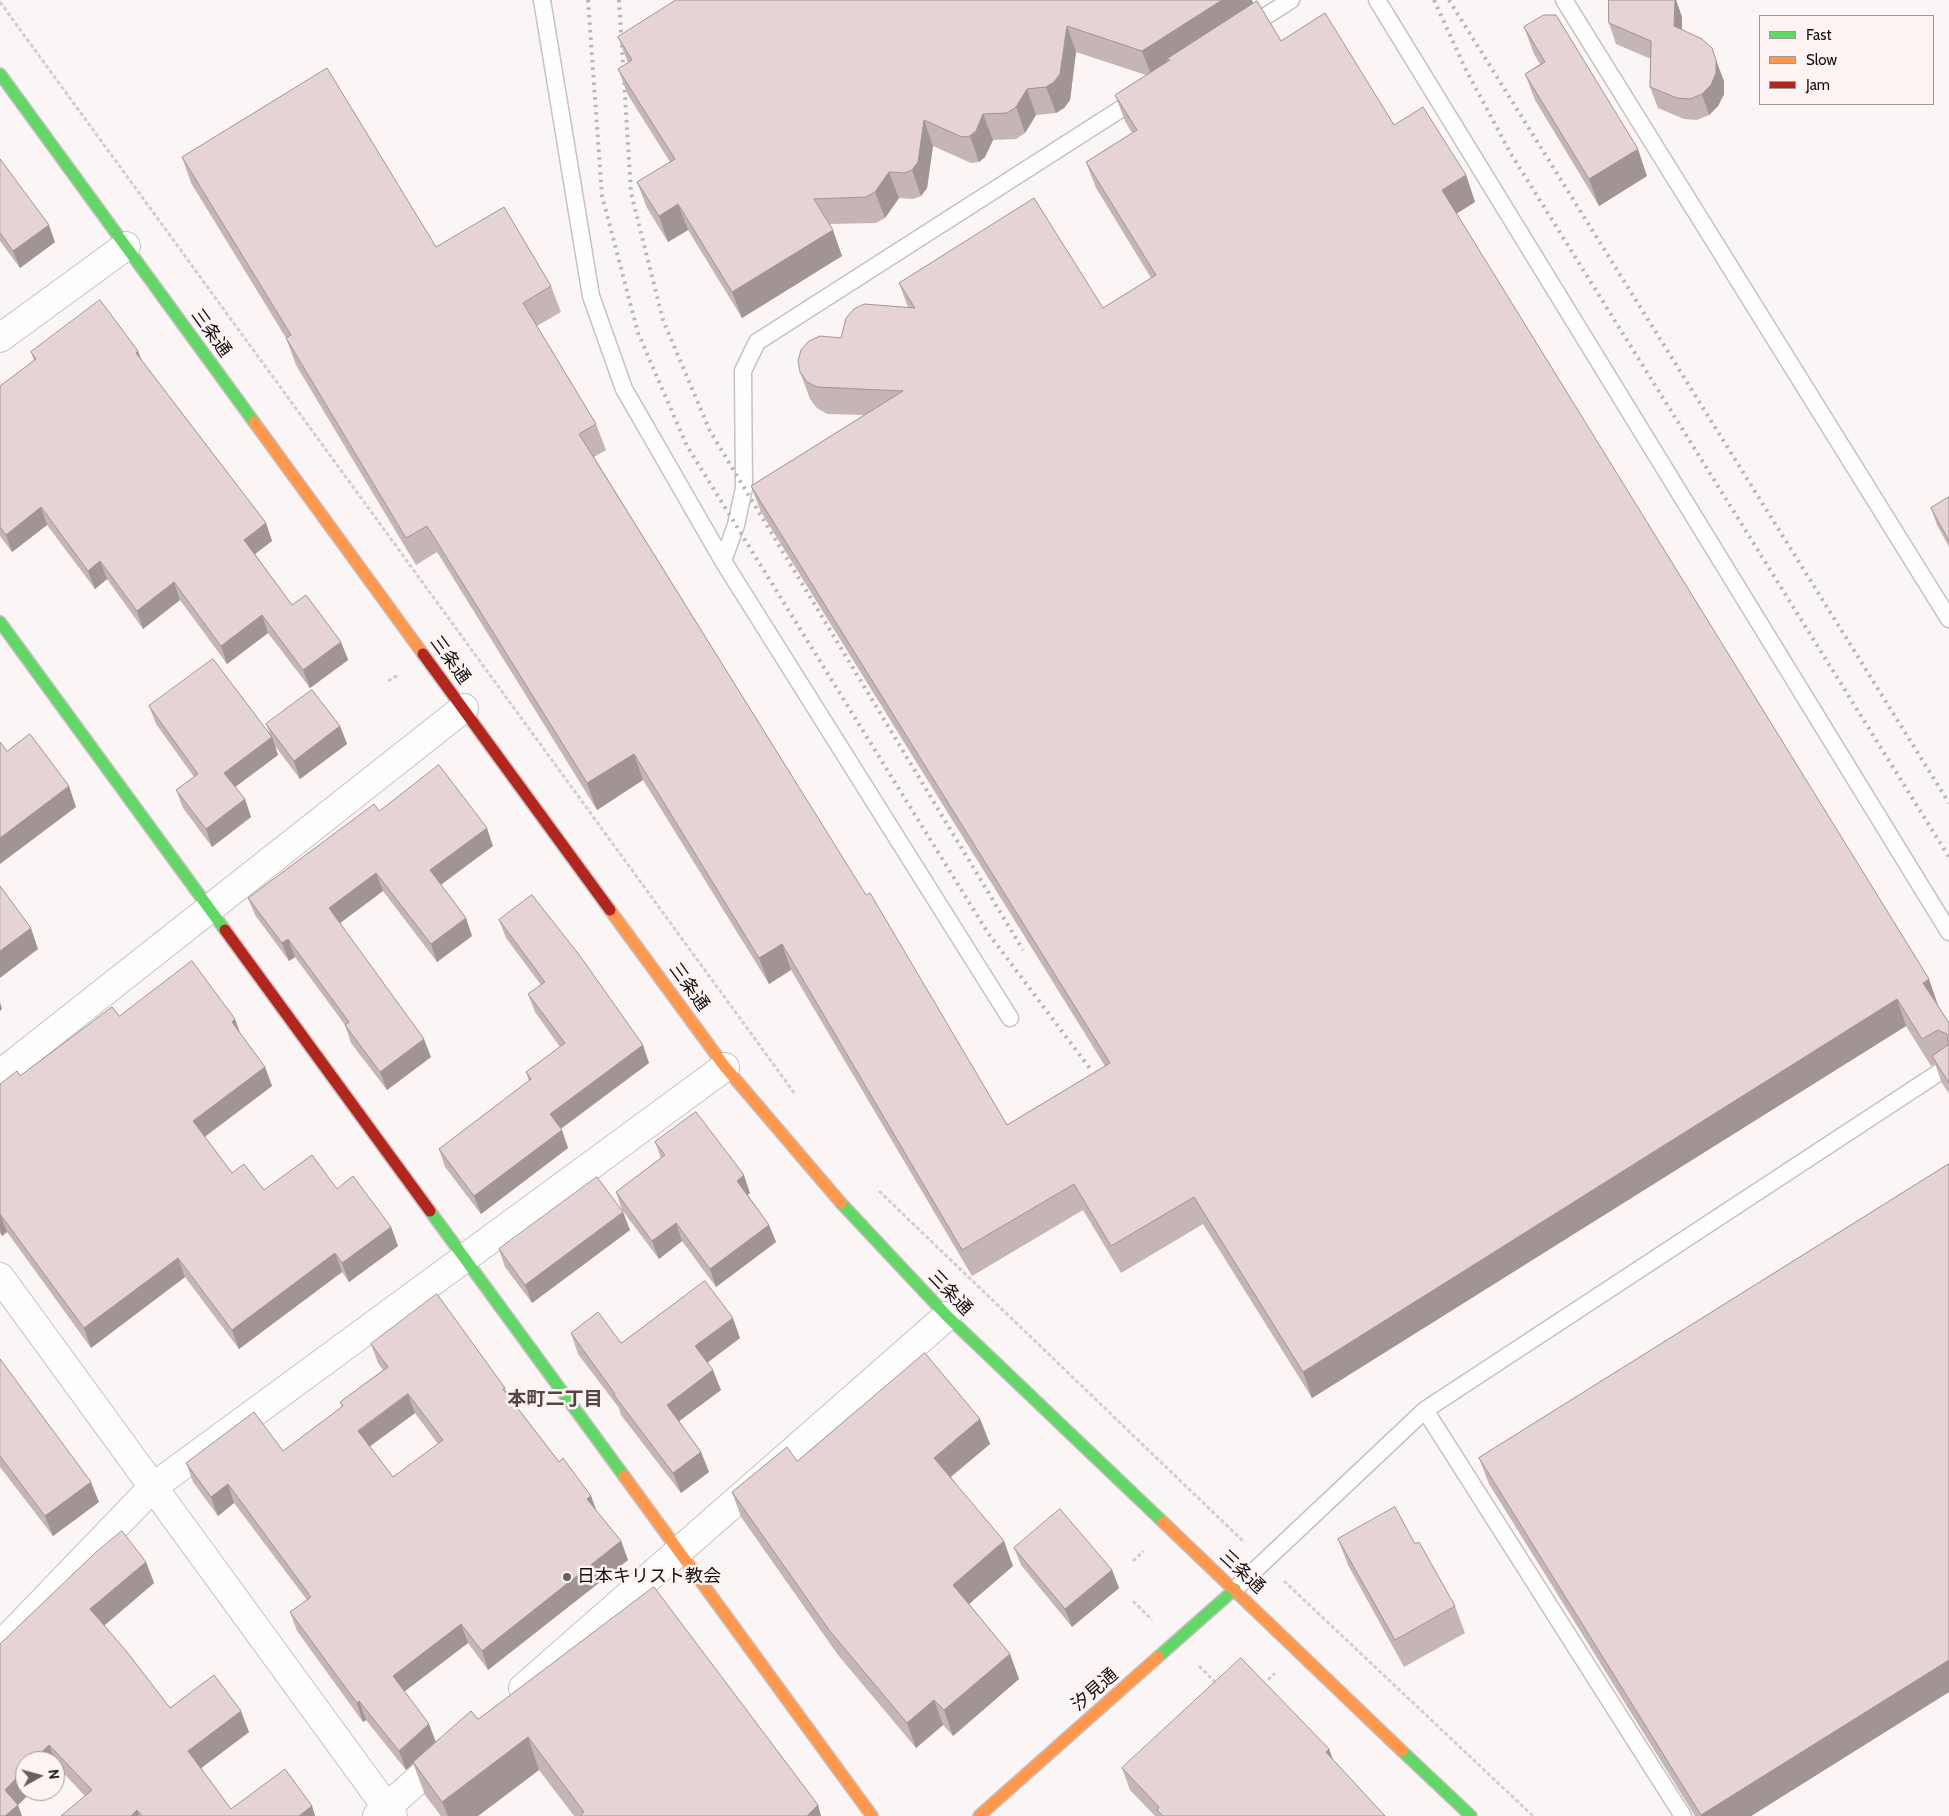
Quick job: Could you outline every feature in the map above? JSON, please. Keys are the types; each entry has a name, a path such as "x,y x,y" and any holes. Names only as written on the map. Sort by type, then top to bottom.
{"street":[{"name":"三条通","path":"0,74 725,1066 837,1199 947,1316 1471,1816"},
{"path":"0,338 126,246"},
{"path":"0,622 872,1816"},
{"path":"0,1074 464,708"},
{"path":"0,1646 153,1487 725,1066"},
{"path":"0,1277 386,1813 469,1735"},
{"path":"507,1702 947,1316"},
{"name":"汐見通","path":"979,1816 1235,1590"}],"lane":[{"path":"542,0 591,296 624,389 723,561 1010,1018"},
{"path":"1233,37 1291,0"},
{"path":"1377,0 1949,932"},
{"path":"1564,0 1949,619"},
{"path":"723,561 736,525 744,488 743,371 757,342 1149,91"},
{"path":"1235,1590 1425,1410 1949,1066"},
{"path":"1425,1410 1683,1816"}],"path":[{"path":"0,2 800,1102"},
{"path":"878,1190 1264,1562 1533,1816"}],"building":[{"path":"676,0 1222,0 1142,51 1067,26 1060,74 1054,82 1046,87 1027,89 1016,107 1007,113 983,114 976,131 970,136 962,137 924,120 918,162 912,170 904,173 889,172 875,192 866,197 814,199 833,230 732,292 678,204 659,216 637,182 675,159 618,69 632,60 618,37"},
{"path":"1609,0 1675,0 1674,26 1702,39 1712,48 1716,60 1716,73 1711,85 1702,94 1690,99 1677,98 1650,87 1651,41 1609,23"},
{"path":"1257,1 1281,41 1325,13 1394,125 1423,107 1466,175 1442,190 1929,979 1923,983 1949,1023 1949,1083 1932,1056 1948,1045 1947,1034 1938,1030 1922,1039 1897,999 1303,1372 1194,1197 1111,1246 1074,1184 962,1250 782,944 759,958 634,754 587,783 427,526 406,538 286,338 291,335 182,157 327,68 436,247 504,207 551,286 523,303 596,424 579,434 866,895 870,893 1007,1125 1110,1063 751,486 903,391 817,387 807,382 800,372 798,361 801,350 809,341 820,336 841,338 846,318 854,309 864,304 915,308 899,283 1034,198 1103,308 1156,275 1086,162 1137,130 1115,95"},
{"path":"1544,15 1556,15 1638,149 1589,179 1525,74 1545,62 1524,27"},
{"path":"0,159 49,225 13,251 0,233"},
{"path":"100,300 138,351 136,353 266,523 244,540 292,605 306,595 341,642 303,670 262,615 221,646 174,582 137,611 100,561 88,571 41,507 6,535 0,527 0,386 36,359 31,352"},
{"path":"1949,497 1949,541 1931,508"},
{"path":"213,659 272,737 224,773 245,799 206,829 176,790 198,774 149,706"},
{"path":"312,690 340,726 294,761 266,724"},
{"path":"30,734 69,786 0,838 0,742 7,751"},
{"path":"439,765 487,828 430,870 466,918 431,944 376,873 329,908 424,1039 380,1072 345,1025 349,1022 288,939 282,943 248,898 374,804 379,811"},
{"path":"0,886 31,928 0,951"},
{"path":"532,895 580,956 643,1045 550,1114 562,1130 474,1196 439,1149 531,1079 526,1072 565,1043 528,994 545,982 499,920"},
{"path":"192,961 235,1019 232,1022 265,1067 193,1121 232,1173 244,1164 264,1190 312,1155 337,1189 353,1176 391,1227 342,1263 335,1253 232,1330 178,1258 84,1328 0,1214 0,1084 17,1071 20,1076 112,1007 119,1016"},
{"path":"696,1112 744,1175 737,1181 769,1225 710,1269 676,1223 652,1241 616,1192 665,1155 655,1142"},
{"path":"1949,1164 1949,1660 1701,1815 1479,1458"},
{"path":"597,1177 623,1212 525,1285 499,1249"},
{"path":"705,1281 733,1318 695,1346 713,1370 667,1405 701,1452 673,1473 614,1395 571,1333 598,1312 621,1343"},
{"path":"437,1294 505,1388 503,1389 559,1462 563,1458 591,1496 587,1499 621,1541 482,1651 461,1624 393,1676 429,1724 399,1751 359,1701 357,1703 290,1612 311,1597 228,1484 211,1497 186,1463 254,1412 283,1451 343,1406 340,1402 388,1367 371,1344","holes":["408,1394 443,1440 393,1477 358,1431"]},
{"path":"925,1353 980,1419 934,1458 1004,1541 953,1585 1010,1654 944,1710 934,1700 907,1723 829,1630 732,1492 787,1447 797,1461"},
{"path":"0,1359 91,1482 45,1516 0,1456"},
{"path":"1395,1507 1415,1544 1419,1542 1455,1606 1395,1640 1338,1539"},
{"path":"1060,1509 1112,1570 1065,1609 1014,1548"},
{"path":"122,1531 146,1562 90,1609 127,1652 170,1708 214,1675 241,1711 188,1751 231,1809 285,1769 312,1806 299,1816 142,1816 137,1810 131,1816 61,1816 92,1790 65,1762 65,1751 55,1751 49,1745 43,1751 15,1751 15,1780 5,1790 18,1805 5,1816 0,1816 0,1644 95,1553"},
{"path":"654,1587 818,1805 807,1816 580,1816 584,1812 528,1737 442,1802 413,1762 471,1711 478,1719"},
{"path":"1241,1658 1329,1749 1326,1752 1385,1816 1163,1816 1157,1810 1159,1807 1122,1768"}],"railway":[{"path":"588,0 602,196 638,333 687,446 988,933 1091,1070"},
{"path":"619,0 631,193 663,320 710,431 1023,950"},
{"path":"1434,0 1465,68 1511,154 1949,857"},
{"path":"1449,0 1949,803"}],"traffic: fast":[{"path":"0,74 254,422"},
{"path":"0,622 225,930"},
{"path":"841,1203 947,1316 1163,1522"},
{"path":"430,1211 624,1476"},
{"path":"1158,1657 1235,1589"},
{"path":"1402,1751 1471,1816"}],"traffic: slow":[{"path":"254,422 423,654"},
{"path":"610,910 725,1067 841,1203"},
{"path":"624,1476 872,1816"},
{"path":"1163,1522 1402,1751"},
{"path":"979,1816 1158,1657"}],"traffic: jam":[{"path":"423,654 610,910"},
{"path":"225,930 430,1211"}],"place":[{"name":"日本キリスト教会","path":"567,1577"}],"district":[{"name":"本町二丁目","path":"555,1399"}]}
